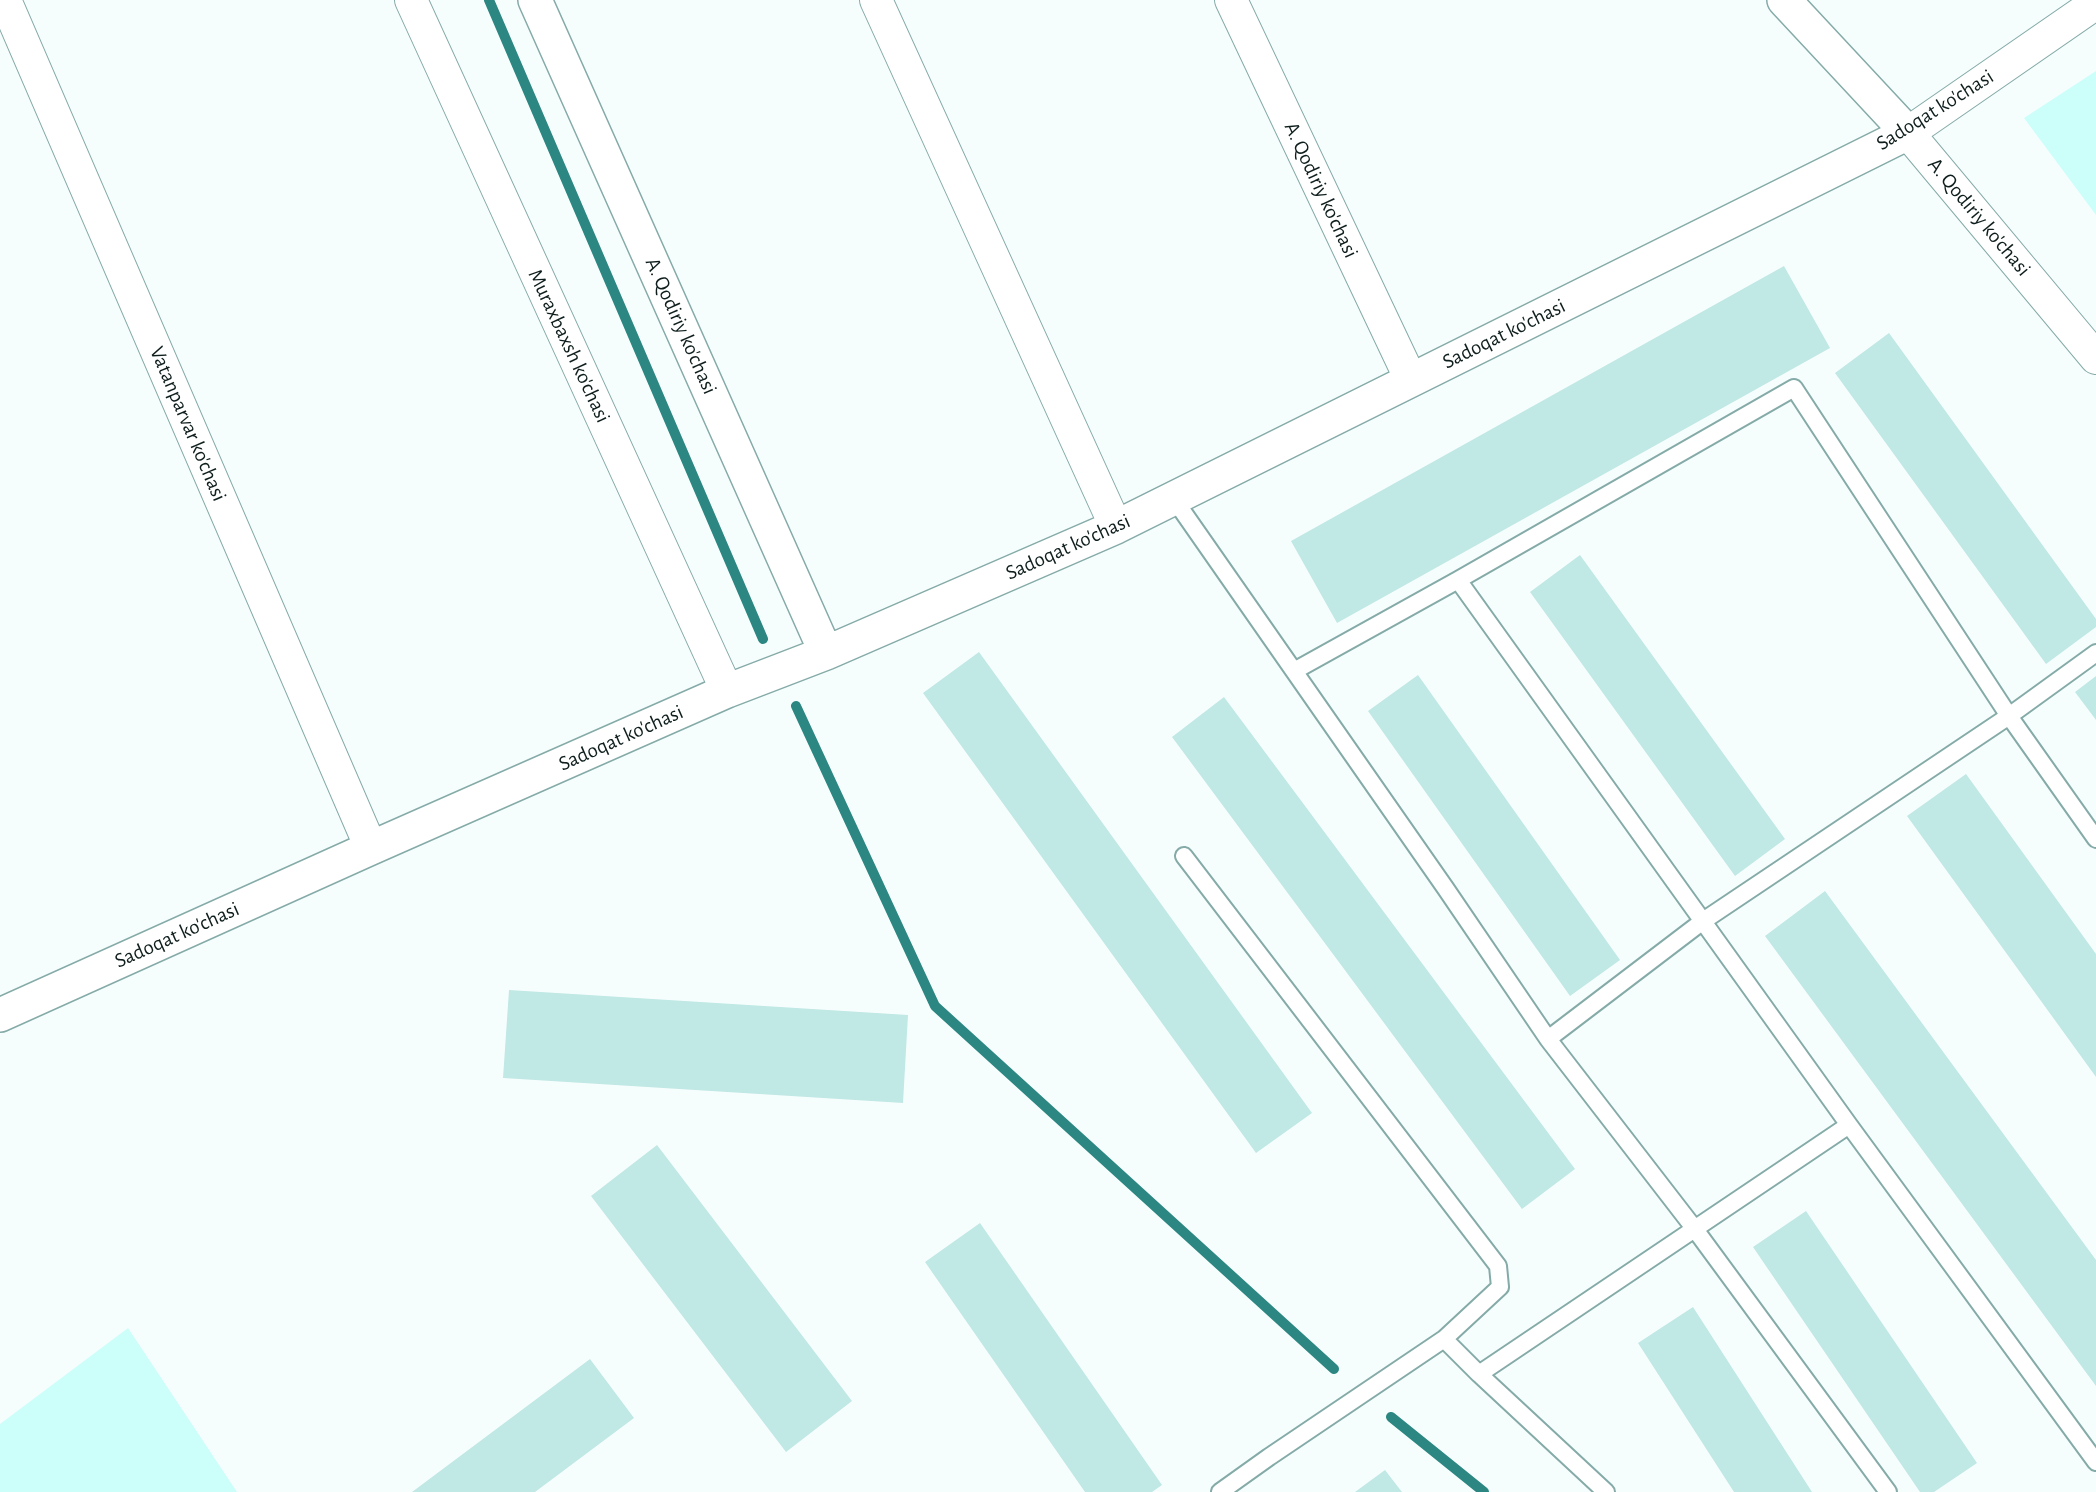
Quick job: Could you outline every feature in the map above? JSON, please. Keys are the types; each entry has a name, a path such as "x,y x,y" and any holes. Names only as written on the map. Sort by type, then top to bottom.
{"street":[{"name":"Vatanparvar ko'chasi","path":"5,0 370,848"},
{"name":"Muraxbaxsh ko'chasi","path":"411,0 727,691"},
{"name":"A. Qodiriy ko'chasi","path":"535,0 826,653"},
{"path":"876,0 1116,526"},
{"name":"A. Qodiriy ko'chasi","path":"1231,0 1411,381"},
{"name":"A. Qodiriy ko'chasi","path":"1784,0 1908,133 2096,358"},
{"name":"Sadoqat ko'chasi","path":"2,1008 727,691 826,653 1174,499 1908,133 2096,3"}],"lane":[{"path":"1294,671 1794,388 2009,716 2096,838"},
{"path":"1174,499 1548,1039 1694,1228 1888,1492"},
{"path":"1458,580 1849,1125 2096,1462"},
{"path":"1548,1039 1703,921 2009,716 2096,653"},
{"path":"1184,856 1498,1266 1500,1287 1444,1338 1220,1492"},
{"path":"1479,1374 1849,1125"},
{"path":"1444,1338 1479,1374 1606,1492"}],"shaded area":[{"path":"2096,71 2096,215 2024,118"},
{"path":"128,1328 237,1492 0,1492 0,1424"}],"building":[{"path":"1784,266 1830,348 1337,623 1291,541"},
{"path":"1889,333 2096,619 2096,627 2046,664 1835,373"},
{"path":"1580,555 1785,839 1735,876 1530,592"},
{"path":"979,652 1312,1113 1256,1153 923,693"},
{"path":"1418,675 1620,960 1570,996 1368,711"},
{"path":"2096,676 2096,720 2075,692"},
{"path":"1224,697 1575,1169 1522,1209 1172,737"},
{"path":"1966,774 2096,954 2096,1077 1907,816"},
{"path":"1825,891 2096,1260 2096,1386 1765,936"},
{"path":"509,990 908,1015 903,1103 503,1078"},
{"path":"657,1145 852,1401 786,1452 591,1196"},
{"path":"1806,1211 1977,1463 1934,1492 1920,1492 1753,1247"},
{"path":"980,1223 1162,1485 1152,1492 1085,1492 925,1262"},
{"path":"1693,1307 1812,1492 1734,1492 1638,1343"},
{"path":"590,1359 634,1418 535,1492 412,1492"},
{"path":"1385,1470 1402,1492 1355,1492"}],"waterway":[{"path":"489,0 763,639"},
{"path":"796,706 935,1006 1334,1369"},
{"path":"1391,1417 1484,1492"}]}
